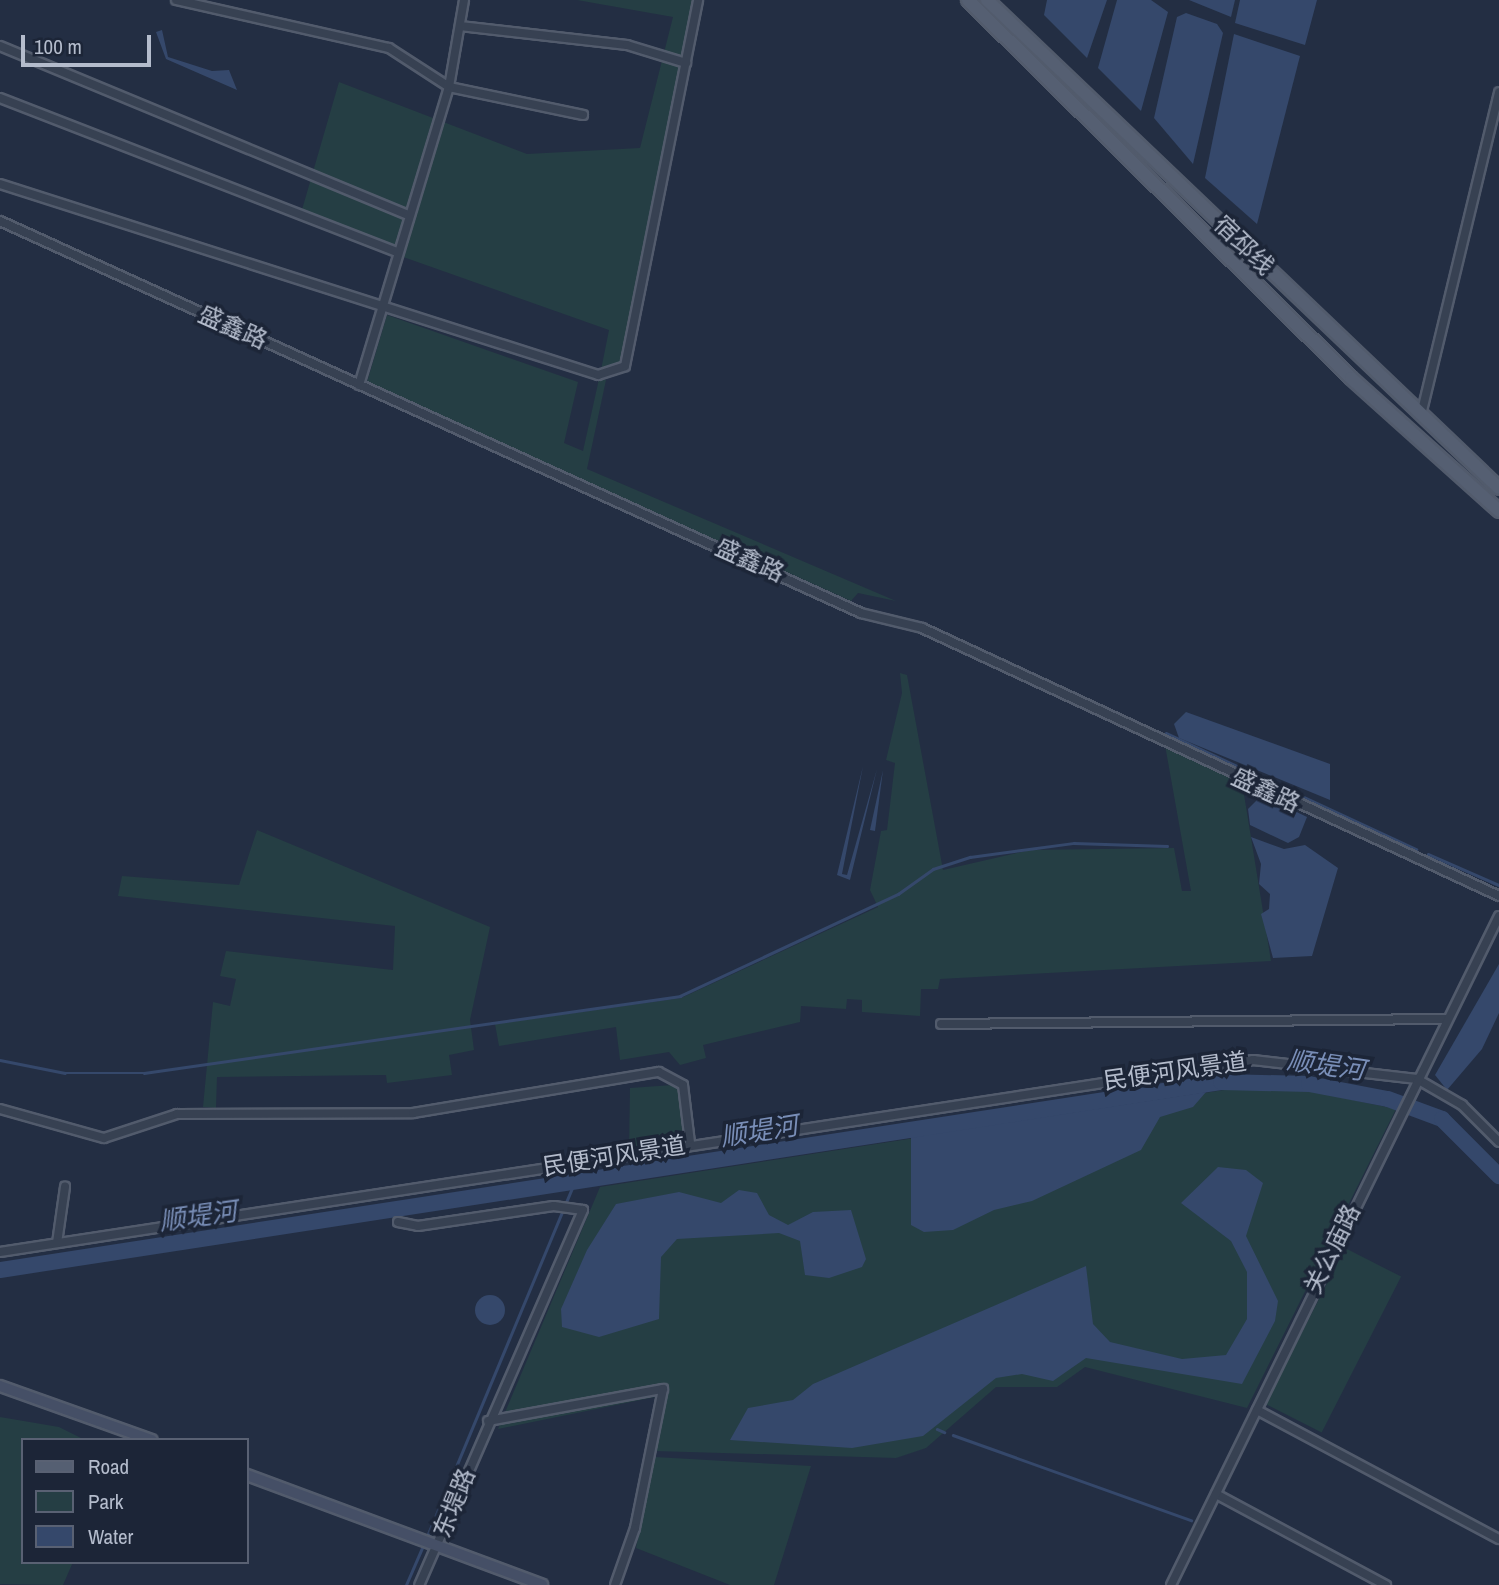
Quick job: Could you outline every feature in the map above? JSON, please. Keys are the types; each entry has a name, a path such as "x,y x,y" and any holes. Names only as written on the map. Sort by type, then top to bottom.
{"main road":[{"name":"宿邳线","path":"968,0 1341,369 1499,511"},
{"name":"宿邳线","path":"987,0 1499,488"}],"street":[{"path":"176,0 389,47 449,87 583,115"},
{"path":"359,385 449,87 464,0"},
{"path":"0,184 598,375 625,366 698,0"},
{"path":"460,26 627,44 686,63"},
{"path":"0,46 410,215"},
{"path":"1421,415 1499,92"},
{"path":"0,97 398,252"},
{"name":"盛鑫路","path":"0,221 861,613 922,628 1499,896"},
{"name":"关公庙路","path":"1171,1585 1398,1116 1499,916"},
{"path":"941,1024 1447,1018"},
{"name":"民便河风景道","path":"0,1252 690,1143 1253,1060 1415,1083 1462,1105 1499,1142"},
{"path":"0,1109 104,1138 177,1114 413,1113 659,1072 684,1085 690,1143"},
{"path":"57,1243 65,1188"},
{"name":"东堤路","path":"398,1222 418,1226 568,1207 583,1210 488,1421 419,1585"},
{"path":"0,1385 146,1438"},
{"path":"488,1421 663,1389 635,1528 615,1585"},
{"path":"1257,1409 1499,1539"},
{"path":"248,1475 542,1585"},
{"path":"1216,1494 1386,1585"}],"green space":[{"path":"577,0 693,0 621,361 601,370 609,330 299,220 339,82 527,154 640,148 673,17"},
{"path":"387,315 578,382 564,443 583,451 599,379 606,380 587,469 896,601 858,593 851,601 367,382"},
{"path":"900,673 907,675 943,870 1030,850 1174,848 1182,891 1191,891 1165,745 1242,782 1271,961 940,979 938,989 921,989 920,1016 862,1012 862,1000 847,999 846,1009 801,1006 800,1022 703,1045 706,1058 680,1065 669,1052 620,1060 616,1027 499,1046 495,1024 681,998 878,907 870,890 881,831 887,830 895,763 886,760 902,693"},
{"path":"257,830 490,927 470,1020 474,1050 449,1055 452,1075 387,1083 386,1075 217,1077 216,1108 203,1107 213,1002 230,1006 236,979 220,976 226,951 393,970 395,926 118,896 122,876 239,885"},
{"path":"673,1085 680,1088 686,1142 629,1150 630,1088"},
{"path":"1243,1087 1309,1091 1396,1109 1247,1408 1085,1367 1057,1387 996,1387 926,1448 896,1458 655,1451 665,1395 498,1429 600,1187"},
{"path":"1345,1248 1401,1277 1322,1433 1266,1404"},
{"path":"0,1417 59,1427 81,1438 21,1438 21,1564 72,1564 63,1585 0,1584"},
{"path":"655,1457 811,1466 774,1585 730,1585 636,1548"}],"water":[{"path":"1047,0 1107,0 1087,58 1044,15"},
{"path":"1117,0 1151,0 1168,12 1141,111 1098,68"},
{"path":"1189,0 1235,0 1231,17"},
{"path":"1240,0 1317,0 1305,45 1235,23"},
{"path":"1186,13 1217,24 1223,33 1193,164 1154,118 1177,17"},
{"path":"162,30 168,57 212,71 229,70 237,90 166,59 156,32"},
{"path":"1234,34 1300,56 1257,224 1205,178"},
{"path":"1186,712 1330,764 1330,800 1179,738 1174,724"},
{"path":"863,766 842,874 847,875 877,769 850,880 837,875"},
{"path":"883,770 875,831 870,830"},
{"path":"1262,795 1307,817 1299,837 1288,843 1250,825 1248,809"},
{"path":"1251,837 1284,849 1305,845 1338,868 1312,956 1273,958 1261,914 1269,909 1270,894 1259,884 1261,864"},
{"path":"1499,964 1499,1013 1482,1049 1447,1090 1435,1075"},
{"path":"1206,1092 1193,1107 1160,1117 1141,1150 1032,1201 994,1210 953,1230 924,1232 911,1225 911,1137"},
{"path":"1218,1167 1246,1170 1263,1183 1246,1236 1278,1301 1275,1321 1242,1384 1086,1358 1053,1381 1022,1374 996,1378 923,1436 852,1448 730,1440 748,1408 793,1400 813,1384 1086,1266 1093,1324 1110,1342 1182,1359 1226,1355 1247,1319 1247,1272 1231,1241 1181,1203"},
{"path":"739,1190 757,1193 769,1215 788,1225 813,1212 851,1210 866,1259 862,1267 829,1278 805,1275 800,1241 779,1233 677,1239 661,1257 659,1319 599,1337 562,1327 561,1309 587,1250 616,1204 679,1192 721,1203"},
{"path":"490,1295 501,1299 505,1310 501,1321 490,1325 479,1321 475,1310 479,1299"}],"waterway":[{"path":"1166,733 1416,849"},
{"path":"0,1060 65,1073 144,1073 680,996 898,894 933,869 970,857 1074,843 1167,846"},
{"path":"1428,854 1499,885"},
{"name":"顺堤河","path":"0,1270 1221,1082 1309,1084 1388,1099 1442,1119 1499,1176"},
{"path":"428,1534 573,1185"},
{"path":"937,1429 944,1432"},
{"path":"953,1435 1191,1520"},
{"path":"406,1585 422,1548"}]}
